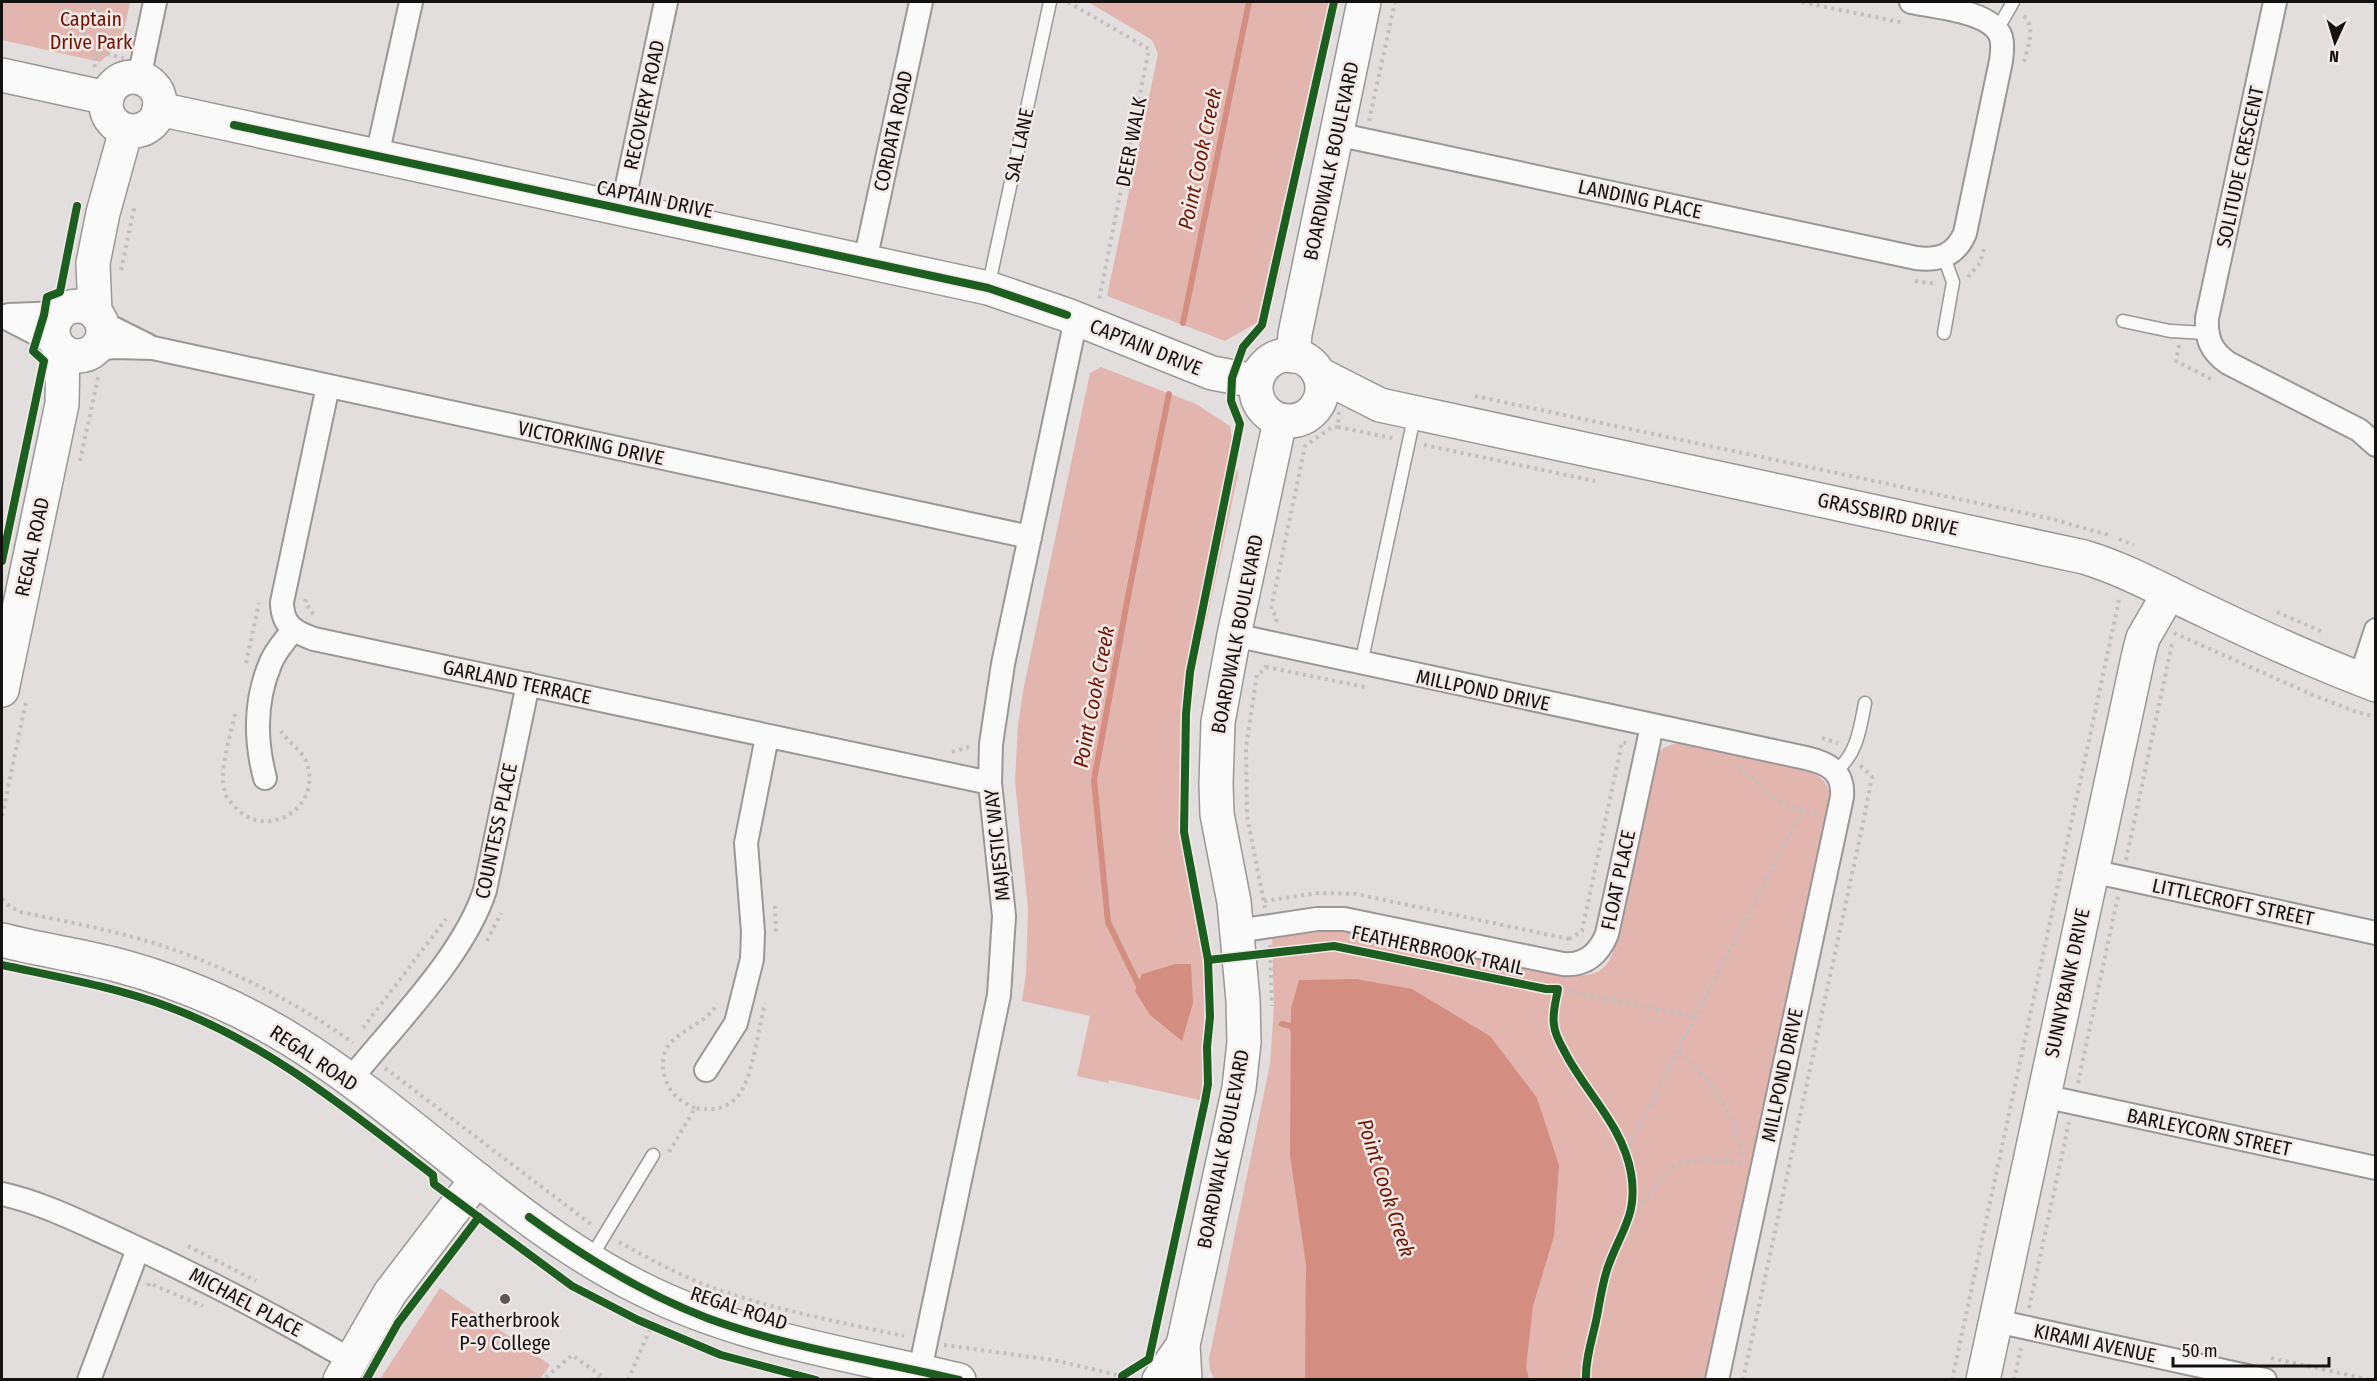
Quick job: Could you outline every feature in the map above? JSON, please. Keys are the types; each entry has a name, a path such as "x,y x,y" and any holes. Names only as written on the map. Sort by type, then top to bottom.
{"street":[{"path":"98,96 106,106 112,121 126,130 137,131 147,128 154,120 159,109 159,100 156,90 140,70 155,2"},
{"path":"377,156 411,2"},
{"name":"RECOVERY ROAD","path":"622,208 666,2"},
{"name":"CORDATA ROAD","path":"865,261 921,2"},
{"name":"BOARDWALK BOULEVARD","path":"1306,365 1295,334 1350,137 1364,2"},
{"path":"1911,2 1976,16 1990,22 2001,37 2001,61 1965,233 1957,247 1944,257"},
{"name":"SOLITUDE CRESCENT","path":"2207,333 2207,318 2276,2"},
{"path":"2,75 98,96 140,70"},
{"name":"CAPTAIN DRIVE","path":"159,109 988,288 1212,373 1256,381"},
{"name":"REGAL ROAD","path":"2,690 103,213 126,130"},
{"name":"LANDING PLACE","path":"1350,137 1916,258 1944,257"},
{"name":"VICTORKING DRIVE","path":"2,316 1030,537"},
{"name":"MAJESTIC WAY","path":"920,1370 993,1023 1001,973 1004,916 990,783 996,704 1030,537 1085,323"},
{"path":"2207,333 2208,342 2213,350 2229,363 2370,436"},
{"path":"1274,359 1306,365 1322,392 1331,415 1280,421 1261,406 1257,398 1256,381 1260,372 1274,359"},
{"name":"GRASSBIRD DRIVE","path":"1306,365 1380,405 1412,427 2055,549 2128,572 2166,616 2319,663 2368,682"},
{"path":"266,778 260,758 257,721 271,662 292,631 284,618 282,602 328,386"},
{"name":"GRASSBIRD DRIVE","path":"1331,415 1380,405"},
{"name":"BOARDWALK BOULEVARD","path":"1185,1380 1183,1345 1239,1089 1244,1042 1245,945 1232,893 1217,814 1215,784 1218,722 1234,635 1280,421"},
{"name":"SUNNYBANK DRIVE","path":"1983,1380 2011,1324 2107,875 2139,654 2143,638 2166,616"},
{"path":"2368,682 2376,630"},
{"name":"GARLAND TERRACE","path":"292,631 314,639 990,783"},
{"name":"MILLPOND DRIVE","path":"1234,635 1650,736 1844,763 1837,818 1717,1380"},
{"name":"COUNTESS PLACE","path":"357,1060 434,976 468,932 478,913 485,890 528,684"},
{"name":"FLOAT PLACE","path":"1245,945 1317,919 1344,919 1563,964 1584,962 1599,951 1607,934 1650,736"},
{"path":"706,1070 735,1023 752,958 753,932 746,843 766,737"},
{"name":"LITTLECROFT STREET","path":"2107,875 2376,933"},
{"name":"REGAL ROAD","path":"2,940 118,965 189,989 224,1004 289,1038 357,1060 477,1179 598,1247 638,1287 708,1318 774,1339 959,1380"},
{"name":"BARLEYCORN STREET","path":"2058,1099 2376,1168"},
{"path":"346,1370 390,1293 477,1179"},
{"name":"MICHAEL PLACE","path":"2,1194 48,1208 241,1298 346,1370"},
{"path":"89,1380 138,1249"},
{"name":"KIRAMI AVENUE","path":"2011,1324 2265,1380"},
{"name":"BOARDWALK BOULEVARD","path":"1150,1365 1183,1345"}],"lane":[{"name":"SAL LANE","path":"988,288 1050,2"},
{"path":"1997,30 2013,2"},
{"path":"1944,257 1953,282 1944,333"},
{"path":"2123,321 2170,331 2207,333"},
{"path":"1361,664 1412,427"},
{"name":"MILLPOND DRIVE","path":"1844,763 1857,741 1865,703"},
{"path":"598,1247 653,1155"}],"path":[{"path":"59,2 97,52 140,70"},
{"path":"97,2 98,96"},
{"path":"1350,137 1370,117 1395,2"},
{"path":"1802,2 1915,26"},
{"path":"1370,117 1381,120"},
{"path":"1122,1380 1122,1376 1150,1365 1208,1083 1210,1001 1245,945 1246,748 1257,674 1265,670 1277,618 1271,609 1305,446 1332,427 1331,415 1412,427 1596,481"},
{"path":"307,591 305,602 309,609 314,615 325,618"},
{"path":"2111,597 2166,616 2313,694 2354,711 2376,717"},
{"path":"1952,1380 2120,600"},
{"path":"2014,1380 2011,1324 2107,875 2170,650 2166,616"},
{"path":"1569,939 1582,931 1622,742 1650,736"},
{"path":"945,751 953,752 969,747"},
{"path":"1743,1380 1872,777 1844,763"},
{"path":"1736,766 1745,770 1776,799 1802,810 1863,824"},
{"path":"1625,1153 1802,810"},
{"path":"2,899 10,907 21,912 119,934 203,961 266,989 315,1017 357,1060 559,1202 598,1247 672,1270 721,1291 798,1313 904,1336"},
{"path":"357,1060 449,916"},
{"path":"1207,949 1245,945 1281,951"},
{"path":"1556,1001 1558,989 1696,1017"},
{"path":"695,1108 676,1097 670,1089 663,1070 665,1054 680,1032 709,1016 718,1000"},
{"path":"1628,1223 1632,1206 1642,1203 1674,1167 1698,1161 1746,1164 1733,1119 1725,1105 1704,1076 1679,1052"},
{"path":"1620,1137 1628,1162"},
{"path":"1762,1167 1788,1173"},
{"path":"494,1229 572,1286 651,1327 721,1355 816,1380"},
{"path":"145,1294 149,1283 214,1311"},
{"path":"628,1380 651,1327"},
{"path":"861,1358 904,1336"},
{"path":"549,1380 544,1379 572,1355 606,1378"},
{"path":"589,1380 606,1378"}],"green space":[{"name":"Captain Drive Park","path":"2,2 130,2 122,35 114,49 100,62 2,40"},
{"path":"1088,2 1334,2 1278,283 1258,322 1225,341 1107,296 1158,54 1152,40"},
{"path":"1101,367 1196,404 1230,426 1238,475 1184,725 1183,835 1205,960 1206,983 1204,1075 1200,1100 1109,1080 1108,1083 1077,1076 1090,1016 1022,1001 1026,973 1028,908 1015,782 1018,725 1023,691 1090,373"},
{"path":"1676,743 1803,769 1826,783 1831,800 1708,1379 1215,1380 1210,1370 1209,1359 1270,1064 1274,1006 1272,935 1318,928 1363,930 1577,975 1594,974 1606,965 1612,955 1654,759 1663,748"},
{"path":"440,1288 550,1365 540,1379 380,1379"}],"water":[{"path":"1175,964 1191,964 1193,1003 1182,1041 1150,1015 1135,991 1142,974"},
{"path":"1356,979 1412,989 1490,1036 1537,1098 1559,1165 1554,1236 1533,1306 1526,1367 1529,1379 1305,1379 1306,1264 1290,1156 1291,1008 1299,980"}],"waterway":[{"name":"Point Cook Creek","path":"1183,323 1249,2"},
{"name":"Point Cook Creek","path":"1142,988 1108,922 1094,780 1169,394"},
{"name":"Point Cook Creek","path":"1282,1024 1291,1026 1295,1032"}],"cycle path":[{"name":"FEATHERBROOK TRAIL","path":"1334,2 1262,325 1243,347 1232,378 1231,401 1240,424 1190,672 1186,714 1184,832 1208,960 1334,946 1546,989 1558,989 1554,1016 1556,1034 1568,1058 1605,1113 1621,1142 1627,1157 1633,1187 1628,1221 1605,1278 1588,1358 1586,1380"},
{"path":"234,125 988,288 1067,315"},
{"path":"2,561 44,361 33,351 47,297 60,292 77,206"},
{"path":"1122,1380 1122,1376 1149,1359 1205,1101 1208,1084 1207,1047 1210,1017 1208,960"},
{"path":"2,965 128,994 206,1022 274,1060 339,1103 433,1175 434,1184 572,1286 638,1320 721,1355 816,1380"},
{"path":"366,1380 398,1323 479,1217"},
{"path":"529,1217 571,1247 615,1274 707,1318 800,1346 959,1380"}],"place":[{"name":"Featherbrook P-9 College","path":"505,1299"}]}
